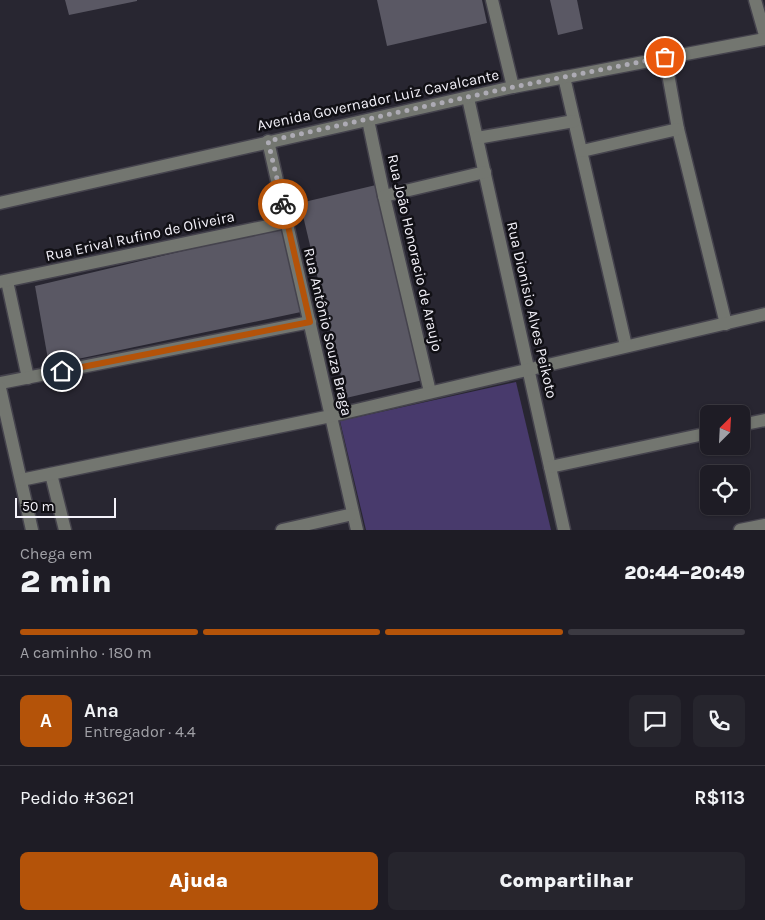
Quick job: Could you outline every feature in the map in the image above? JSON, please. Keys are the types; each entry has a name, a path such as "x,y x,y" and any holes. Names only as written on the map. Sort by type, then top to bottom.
{"street":[{"path":"492,0 513,87"},
{"path":"755,0 765,35"},
{"name":"Avenida Governador Luiz Cavalcante","path":"0,203 513,87 765,39"},
{"path":"665,57 678,129 726,324"},
{"path":"564,78 626,346"},
{"name":"Rua Dionisio Alves Peikoto","path":"468,98 564,530"},
{"name":"Rua João Honoracio de Araujo","path":"368,120 430,392"},
{"path":"477,138 574,121"},
{"path":"582,151 678,129"},
{"name":"Rua Antônio Souza Braga","path":"268,141 357,530"},
{"path":"384,196 485,172"},
{"name":"Rua Erival Rufino de Oliveira","path":"4,282 287,222"},
{"path":"4,282 28,378"},
{"path":"21,480 331,416 765,314"},
{"path":"0,383 310,322"},
{"path":"0,388 32,530"},
{"path":"750,423 765,420"},
{"path":"550,467 700,434"},
{"path":"51,474 65,530"},
{"path":"282,530 353,514"},
{"path":"740,530 765,524"}],"shaded area":[{"path":"516,382 551,530 366,530 340,421"}],"building":[{"path":"65,0 137,0 137,1 69,15"},
{"path":"377,0 482,0 487,23 387,46"},
{"path":"550,0 577,0 583,29 558,35"},
{"path":"376,185 423,380 346,398 300,203"},
{"path":"284,227 301,312 49,365 35,286"}],"way so far":[{"path":"283,204 268,141 513,87 665,57"}],"route":[{"path":"62,371 310,322 283,204"}]}
